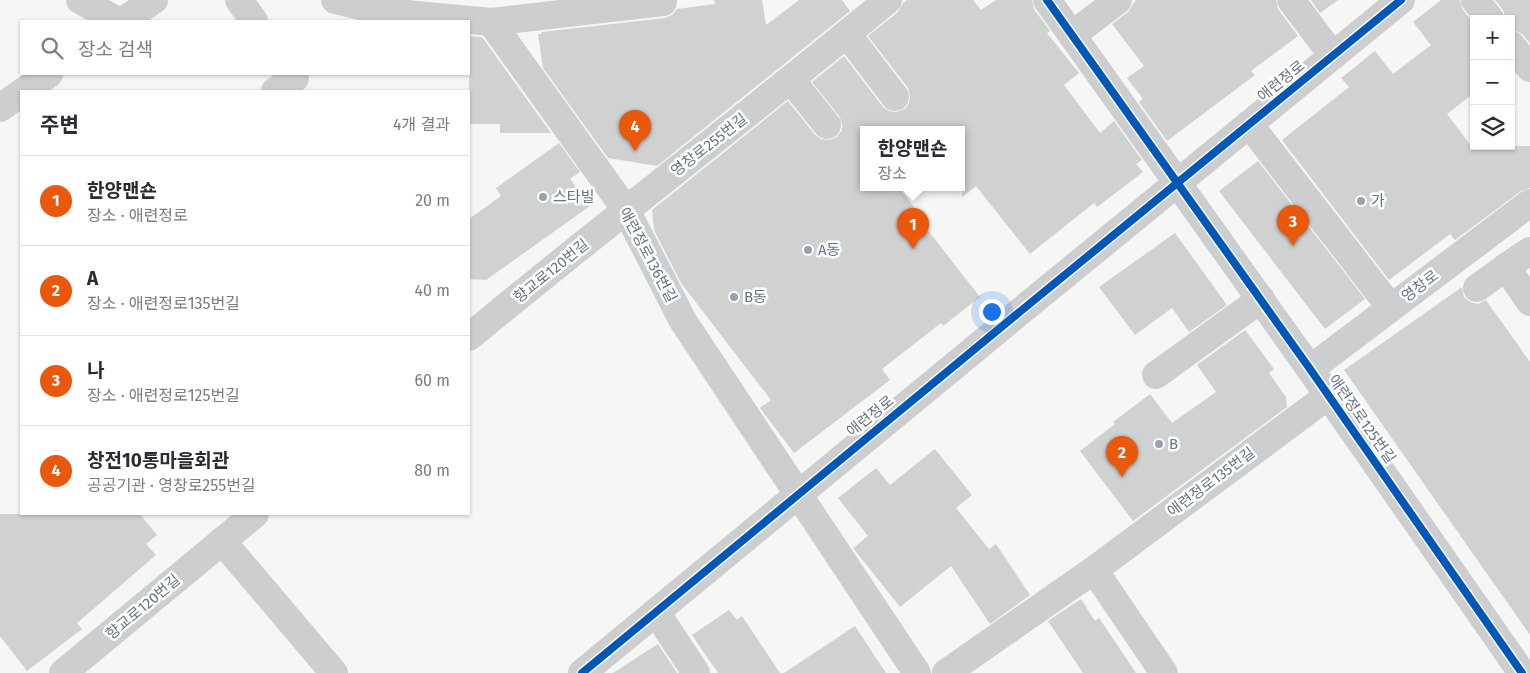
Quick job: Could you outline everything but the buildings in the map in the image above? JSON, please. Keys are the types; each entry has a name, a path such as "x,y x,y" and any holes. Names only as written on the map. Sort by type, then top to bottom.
{"street":[{"path":"80,0 116,20"},
{"path":"124,20 154,0"},
{"path":"239,0 253,20"},
{"path":"335,0 372,9 416,16 466,20"},
{"name":"영창로255번길","path":"626,210 791,80 888,0"},
{"path":"1048,0 1178,183"},
{"path":"1072,35 1118,0"},
{"path":"1291,0 1333,56"},
{"name":"애련정로","path":"582,673 1402,0"},
{"path":"1475,0 1487,15"},
{"path":"470,20 491,22 663,2"},
{"name":"애련정로136번길","path":"491,22 626,210 683,321 798,494"},
{"path":"847,34 896,98"},
{"path":"1515,50 1530,68"},
{"path":"26,90 48,75"},
{"path":"791,80 827,125"},
{"path":"0,108 20,94"},
{"path":"1249,124 1391,308"},
{"name":"애련정로125번길","path":"1178,183 1310,368 1522,673"},
{"name":"영창로","path":"1310,368 1530,203"},
{"name":"향교로120번길","path":"471,330 626,210"},
{"path":"1478,288 1530,251"},
{"path":"1506,268 1530,302"},
{"path":"1156,375 1261,299"},
{"name":"애련정로135번길","path":"946,673 1094,570 1328,395"},
{"path":"798,494 917,673"},
{"name":"향교로120번길","path":"63,673 254,515"},
{"path":"222,541 334,673"},
{"path":"1094,570 1164,673"},
{"path":"656,612 696,673"}],"cycle path":[{"path":"1047,0 1310,369 1522,673"},
{"path":"582,673 1401,0"}],"place":[{"name":"창전10통마을회관","path":"635,151"},
{"name":"스타빌","path":"543,197"},
{"name":"가","path":"1361,201"},
{"name":"나","path":"1293,246"},
{"name":"한양맨숀","path":"913,249"},
{"name":"A동","path":"808,250"},
{"name":"B동","path":"734,297"},
{"name":"B","path":"1159,444"},
{"name":"A","path":"1122,477"}]}
